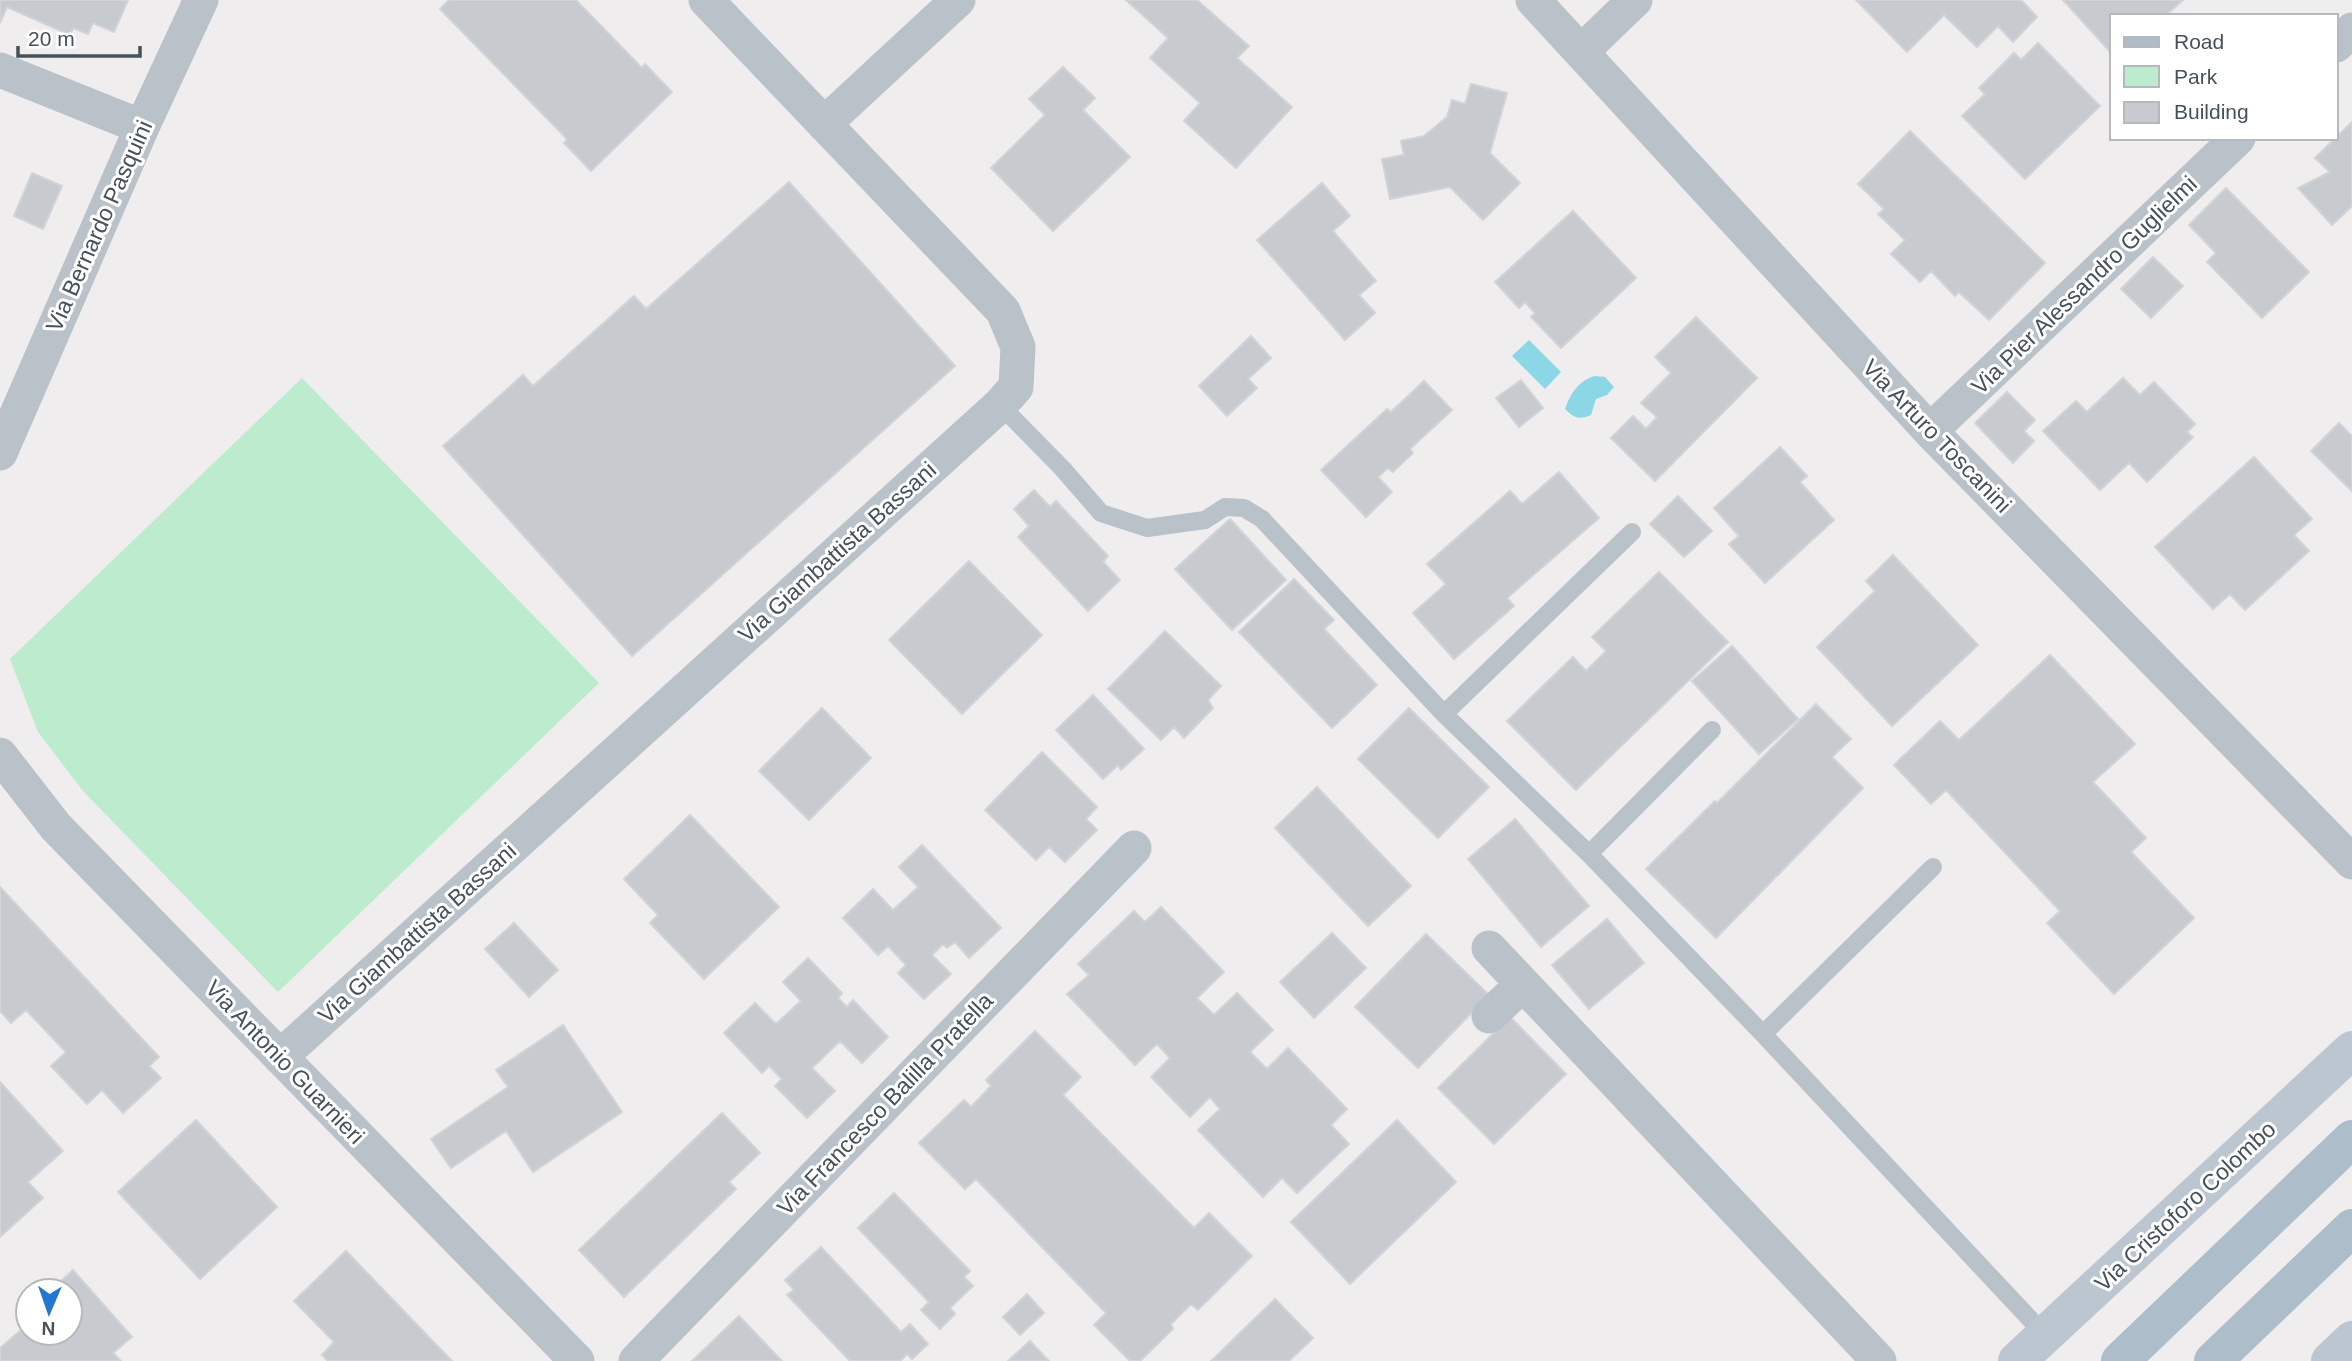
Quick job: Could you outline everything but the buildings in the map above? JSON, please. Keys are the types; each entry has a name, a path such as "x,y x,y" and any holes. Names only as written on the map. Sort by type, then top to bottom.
{"main road":[{"path":"2120,1361 2352,1139"},
{"path":"2213,1361 2352,1228"}],"street":[{"name":"Via Bernardo Pasquini","path":"0,453 142,127 201,0"},
{"name":"Via Giambattista Bassani","path":"280,1057 1000,405 1016,387 1018,347 1003,311 706,0"},
{"path":"824,124 958,0"},
{"name":"Via Arturo Toscanini","path":"1533,0 1930,431 2352,862"},
{"path":"1581,52 1635,0"},
{"path":"2338,43 2352,30"},
{"path":"0,70 142,127"},
{"name":"Via Pier Alessandro Guglielmi","path":"1930,431 2236,140"},
{"name":"Via Antonio Guarnieri","path":"0,755 56,827 577,1361"},
{"name":"Via Francesco Balilla Pratella","path":"636,1361 1133,848"},
{"path":"1489,948 1879,1361"},
{"path":"1489,1016 1522,984"},
{"name":"Via Cristoforo Colombo","path":"2017,1361 2352,1051"},
{"path":"2330,1361 2352,1340"}],"lane":[{"path":"1000,405 1062,468 1101,513 1147,528 1205,520 1225,507 1244,508 1262,519 1444,714 1589,853 1763,1034 2045,1335"},
{"path":"1444,714 1632,532"},
{"path":"1589,853 1712,730"},
{"path":"1763,1034 1933,867"}],"green space":[{"path":"302,378 599,683 278,992 83,791 38,732 10,659"}],"water":[{"path":"1529,340 1561,372 1545,389 1512,356"},
{"path":"1595,376 1605,377 1614,387 1607,395 1596,399 1591,415 1580,418 1574,416 1565,409 1570,398 1580,384"}]}
